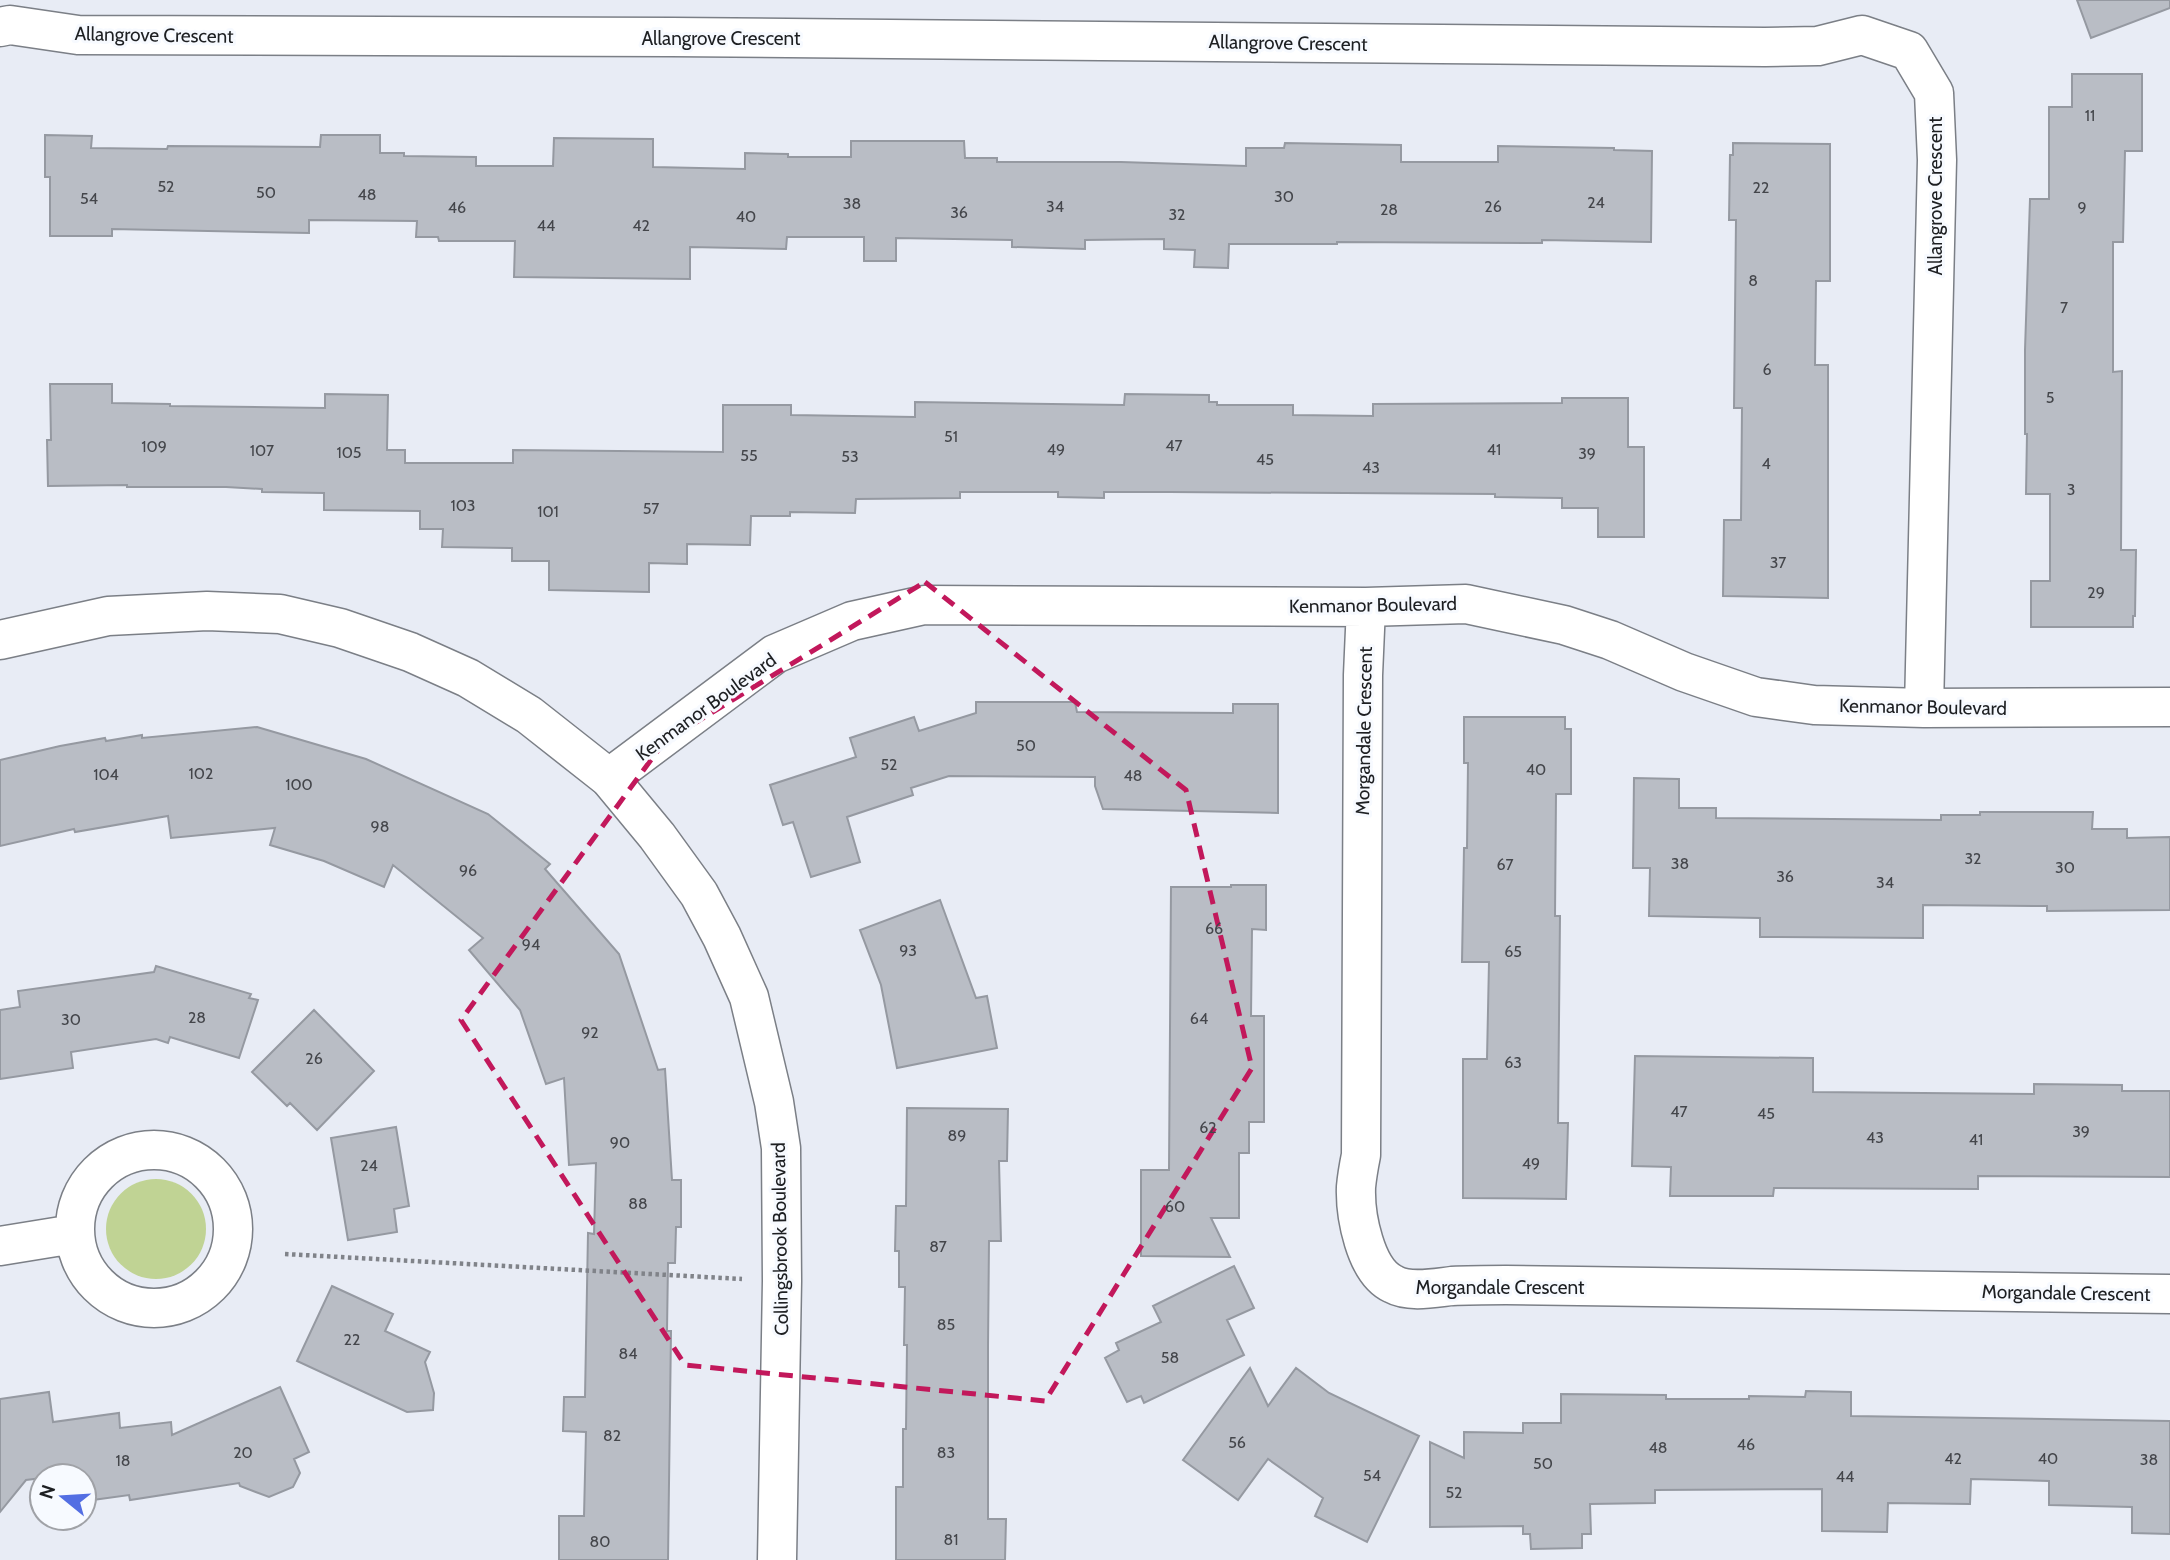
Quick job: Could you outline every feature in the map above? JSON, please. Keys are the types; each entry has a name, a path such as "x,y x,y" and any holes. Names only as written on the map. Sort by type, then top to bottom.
{"street":[{"name":"Allangrove Crescent","path":"0,27 10,25 92,36 672,37 1751,47 1818,46 1861,35 1909,51 1934,93 1937,160 1924,708"},
{"name":"Kenmanor Boulevard","path":"609,778 775,654 852,621 924,605 1366,607 1466,604 1564,625 1610,640 1684,672 1756,697 1814,705 1924,708 2170,708"},
{"name":"Morgandale Crescent","path":"1366,607 1363,689 1361,1155 1356,1186 1358,1220 1367,1250 1378,1273 1394,1285 1425,1290 1453,1286 1506,1285 2170,1294"},
{"name":"Collingsbrook Boulevard","path":"0,640 108,616 208,611 280,614 340,628 410,652 468,678 529,715 609,778 657,836 699,894 722,937 749,997 774,1102 782,1147 777,1560"},
{"path":"154,1150 180,1154 203,1166 221,1185 231,1208 234,1234 228,1261 214,1283 192,1300 167,1308 140,1309 115,1299 94,1283 80,1260 74,1234 77,1208 88,1185 106,1166 129,1153 154,1150"},
{"path":"0,1246 74,1234"}],"path":[{"path":"285,1254 782,1281"}],"highlighted area":[{"path":"925,582 1186,790 1252,1068 1045,1401 685,1365 461,1020 664,742"}],"green space":[{"path":"156,1179 184,1187 198,1201 206,1229 198,1257 184,1271 156,1279 128,1271 114,1257 106,1229 114,1201 128,1187"}],"building":[{"path":"2077,0 2170,0 2170,8 2091,38"},
{"path":"2072,74 2142,74 2142,151 2125,151 2123,242 2113,242 2113,372 2122,371 2121,550 2136,550 2133,627 2031,627 2031,581 2050,581 2050,494 2026,494 2025,350 2030,199 2049,199 2049,107 2072,107"},
{"path":"45,135 92,136 91,148 167,149 168,146 320,147 321,135 380,135 380,153 476,157 476,166 553,166 554,138 653,139 653,167 745,169 745,153 788,154 788,157 851,157 851,141 964,141 965,158 997,158 997,162 1246,166 1246,148 1284,148 1285,143 1401,145 1401,162 1498,162 1498,146 1614,148 1652,151 1651,242 1542,240 1542,243 1229,244 1228,268 1194,267 1195,250 1164,249 1164,239 1085,240 1085,249 1012,247 1012,240 896,238 896,261 864,261 864,237 787,237 786,249 690,247 690,279 514,277 515,241 439,241 438,237 416,237 417,221 309,220 309,233 112,229 112,236 50,236 50,177 45,177"},
{"path":"1733,143 1830,144 1830,281 1816,281 1815,365 1828,365 1828,598 1723,596 1724,520 1741,520 1742,408 1734,408 1736,220 1729,220 1730,155 1733,155"},
{"path":"50,384 112,384 112,403 170,406 325,408 325,394 388,395 387,450 405,450 405,463 513,463 513,450 723,452 723,405 791,405 791,415 915,417 915,402 1124,405 1125,394 1209,395 1209,402 1217,402 1217,405 1293,405 1293,415 1373,416 1373,404 1562,403 1562,398 1628,398 1628,447 1644,447 1644,537 1598,537 1598,508 1562,508 1562,498 1495,497 1495,494 1104,492 1104,498 1058,497 1058,492 960,492 960,498 856,499 855,513 790,512 790,516 751,516 750,545 687,544 687,564 649,563 649,592 549,590 549,561 512,561 512,548 442,547 443,529 420,529 420,511 324,510 324,493 262,492 262,489 226,487 48,486"},
{"path":"976,702 1075,702 1077,712 1233,713 1233,704 1278,704 1278,813 1103,809 1095,786 1095,777 949,776 911,788 913,795 847,817 860,862 811,877 793,822 783,825 770,785 856,757 850,738 914,717 919,731 976,713"},
{"path":"1464,717 1565,717 1565,729 1571,729 1571,794 1556,794 1555,916 1560,916 1558,1123 1568,1123 1566,1199 1463,1198 1463,1059 1487,1059 1489,962 1462,962 1468,763 1464,763"},
{"path":"257,727 366,759 488,814 550,864 545,869 619,954 658,1070 665,1069 672,1180 681,1180 681,1227 676,1227 675,1263 668,1263 667,1331 671,1331 668,1560 559,1560 559,1516 584,1516 586,1432 563,1431 564,1397 585,1397 588,1233 594,1234 596,1163 569,1165 564,1078 546,1084 520,1010 469,950 483,938 393,865 384,887 324,861 270,845 275,828 171,838 168,816 75,832 74,829 0,846 0,760 105,738 106,741 142,735 142,738"},
{"path":"1634,778 1679,779 1679,808 1716,808 1716,818 1941,820 1941,815 1980,815 1980,812 2093,812 2092,829 2127,829 2127,838 2170,837 2170,910 2047,911 2047,906 1923,905 1923,938 1760,937 1760,918 1649,916 1650,868 1633,868"},
{"path":"1266,885 1266,930 1252,929 1251,1016 1264,1016 1264,1122 1249,1122 1249,1153 1239,1153 1239,1218 1211,1218 1230,1257 1141,1256 1141,1170 1169,1170 1171,887"},
{"path":"940,900 976,998 987,996 997,1048 897,1068 881,985 860,930"},
{"path":"156,966 251,994 249,998 258,1000 239,1058 170,1037 168,1043 156,1039 71,1052 73,1068 0,1079 0,1010 20,1007 18,991 154,972"},
{"path":"314,1010 374,1071 317,1130 290,1103 287,1106 252,1072"},
{"path":"1635,1056 1813,1058 1813,1092 2034,1094 2034,1084 2122,1085 2122,1091 2170,1091 2170,1177 1978,1176 1978,1189 1774,1188 1773,1196 1670,1196 1671,1167 1632,1166"},
{"path":"907,1108 1008,1109 1007,1161 999,1161 1001,1241 989,1241 988,1347 988,1519 1006,1519 1005,1560 896,1560 896,1487 903,1487 907,1345 904,1345 905,1287 899,1287 899,1251 895,1251 896,1206 906,1206"},
{"path":"396,1127 409,1206 394,1209 397,1232 348,1240 331,1138"},
{"path":"1234,1266 1254,1308 1227,1320 1244,1355 1144,1403 1141,1396 1127,1402 1105,1358 1119,1350 1116,1343 1161,1322 1153,1306"},
{"path":"332,1286 393,1314 385,1331 430,1352 425,1362 434,1393 433,1410 407,1412 297,1361"},
{"path":"1250,1368 1268,1406 1296,1368 1329,1393 1419,1436 1367,1542 1315,1516 1323,1498 1268,1459 1238,1500 1183,1460"},
{"path":"280,1387 309,1452 294,1459 300,1473 293,1487 269,1497 240,1486 239,1483 130,1500 129,1495 98,1499 98,1462 28,1462 28,1480 0,1512 0,1399 49,1392 53,1422 119,1413 120,1428 171,1422 172,1435"},
{"path":"1806,1391 1851,1392 1851,1416 2170,1421 2170,1534 2132,1533 2132,1507 2049,1505 2049,1481 1971,1479 1970,1504 1888,1503 1887,1532 1822,1531 1822,1489 1655,1490 1655,1503 1590,1504 1591,1534 1582,1534 1582,1548 1531,1549 1530,1534 1523,1534 1523,1526 1430,1527 1430,1442 1464,1458 1464,1432 1523,1433 1523,1423 1561,1423 1561,1394 1666,1395 1666,1399 1749,1399 1749,1396 1805,1397"}]}
